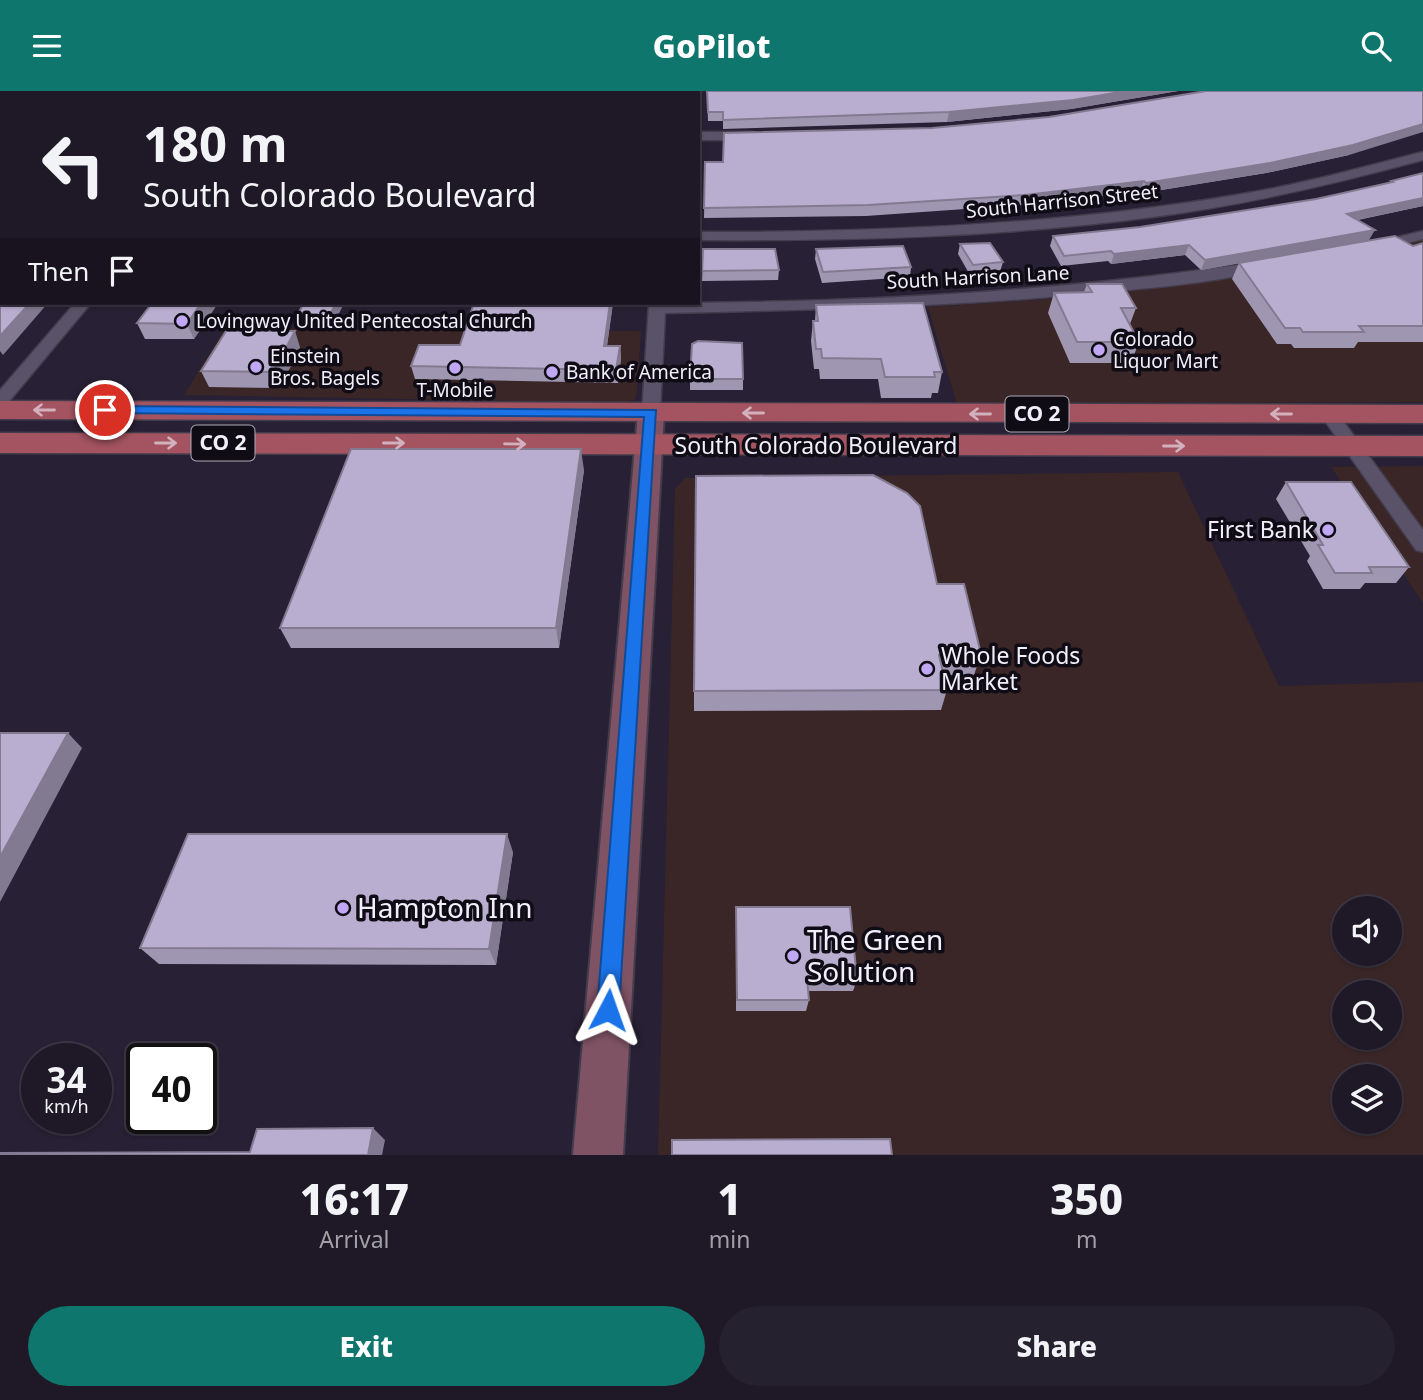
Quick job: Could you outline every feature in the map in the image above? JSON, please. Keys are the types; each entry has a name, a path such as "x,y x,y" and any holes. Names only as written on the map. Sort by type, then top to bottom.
{"main road":[{"name":"South Colorado Boulevard","path":"0,410 649,429 1423,446"},
{"name":"South Colorado Boulevard","path":"0,443 1423,414"}],"street":[{"path":"700,136 761,136"},
{"name":"South Harrison Street","path":"700,236 816,238 966,231 1061,223 1269,194 1423,156"},
{"path":"1359,250 1423,235"},
{"name":"South Harrison Lane","path":"700,305 881,304 1013,297 1147,285 1284,263"},
{"path":"0,401 81,305"},
{"path":"598,1155 657,305"},
{"path":"1329,414 1423,545"}],"shaded area":[{"path":"1423,240 1423,402 957,404 928,307 1039,300 1179,285"},
{"path":"225,328 641,331 637,393 634,400 621,403 184,395"},
{"path":"1423,466 1423,603 1331,467"},
{"path":"1178,472 1279,686 1423,682 1423,1155 658,1155 675,489 685,478"}],"building":[{"path":"707,91 1126,91 1073,100 949,112 723,120 723,112 708,112"},
{"path":"1206,91 1423,91 1423,124 1353,145 1270,163 1146,183 1144,181 1025,195 868,205 704,208 705,162 723,162 724,133 932,128 1049,117"},
{"path":"1423,173 1423,198 1347,214 1375,230 1205,260 1189,245 1114,254 1111,251 1064,256 1053,236 1140,227 1316,199"},
{"path":"1395,236 1413,246 1423,243 1423,326 1359,326 1364,332 1303,332 1300,328 1285,328 1239,263"},
{"path":"990,243 1003,262 973,265 960,244"},
{"path":"903,246 911,267 823,272 816,249"},
{"path":"703,249 775,249 779,270 702,271"},
{"path":"1087,284 1122,284 1136,308 1121,308 1139,342 1077,342 1054,293 1092,292"},
{"path":"923,303 942,372 934,372 935,377 885,377 881,359 822,358 821,349 816,349 813,321 818,321 816,305"},
{"path":"0,305 28,305 0,336"},
{"path":"150,305 200,305 187,324 137,323"},
{"path":"303,305 335,305 329,317 296,317"},
{"path":"473,305 610,305 604,346 620,346 616,370 411,366 419,345 460,345"},
{"path":"226,331 295,331 273,372 201,371"},
{"path":"698,341 742,343 743,379 690,379 692,344"},
{"path":"351,449 581,449 556,628 280,628"},
{"path":"873,475 907,493 920,506 937,584 964,584 981,654 939,655 947,690 694,691 696,476"},
{"path":"1286,482 1351,482 1409,567 1369,567 1372,573 1335,573 1318,545 1323,545"},
{"path":"0,733 68,733 0,857"},
{"name":"Hampton Inn","path":"188,834 507,834 489,949 140,948"},
{"name":"The Green Solution","path":"736,907 850,907 857,980 807,979 809,1000 737,1000"},
{"path":"373,1128 368,1155 0,1155 250,1152 257,1129"},
{"path":"890,1139 892,1155 672,1155 672,1140"}],"place":[{"name":"Lovingway United Pentecostal Church","path":"182,321"},
{"name":"Colorado Liquor Mart","path":"1099,350"},
{"name":"Einstein Bros. Bagels","path":"256,367"},
{"name":"T-Mobile","path":"455,368"},
{"name":"Bank of America","path":"552,372"},
{"name":"First Bank","path":"1328,530"},
{"name":"Whole Foods Market","path":"927,669"},
{"name":"Hampton Inn","path":"343,908"},
{"name":"The Green Solution","path":"793,956"}],"route":[{"path":"105,410 651,413 608,1010"}]}
